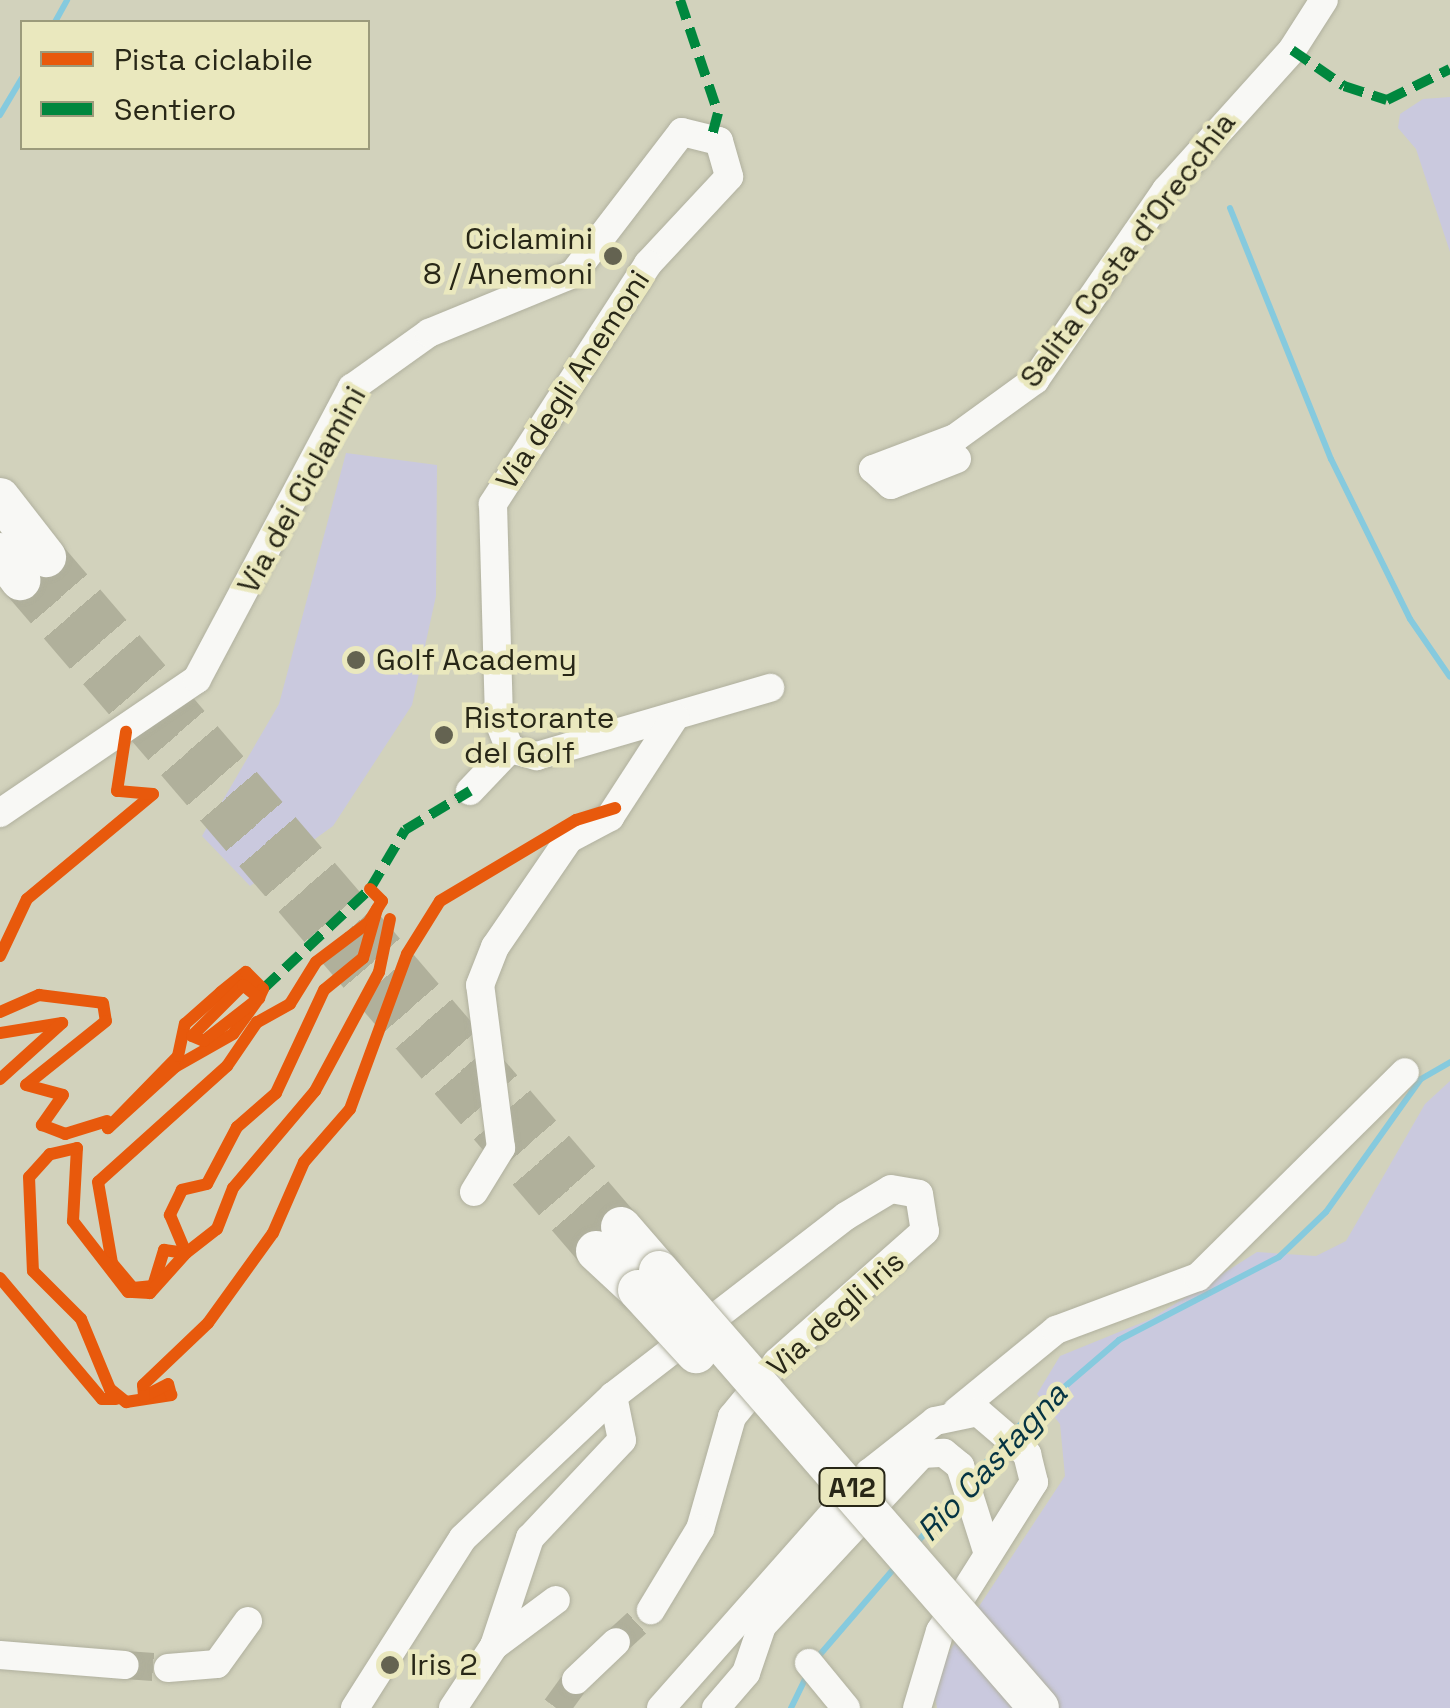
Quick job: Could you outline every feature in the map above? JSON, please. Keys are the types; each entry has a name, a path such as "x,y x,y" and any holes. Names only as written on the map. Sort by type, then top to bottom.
{"highway":[{"path":"0,498 22,563"},
{"name":"A12","path":"608,1239 1039,1708"},
{"name":"A12","path":"648,1281 1007,1708"}],"street":[{"name":"Salita Costa d'Orecchia","path":"957,459 891,484 874,469 954,438 1035,380 1166,190 1292,50 1324,0"},
{"name":"Via degli Anemoni","path":"510,749 498,704 493,504 648,264 723,187 728,156 712,136"},
{"name":"Via dei Ciclamini","path":"0,813 197,679 352,388 385,356 573,274 672,138 712,136"},
{"path":"470,791 510,749 536,756 770,688"},
{"path":"474,1192 501,1148 480,986 495,947 569,839 610,816 675,717"},
{"path":"661,1708 869,1474 956,1412 1056,1330 1198,1277 1405,1072"},
{"name":"Via degli Iris","path":"355,1708 463,1538 613,1396 882,1193 901,1187 926,1202 929,1222 910,1250 777,1362 732,1417 700,1529 651,1610"},
{"path":"453,1708 494,1646 530,1538 622,1440 613,1396"},
{"path":"921,1706 940,1632 1034,1482 1010,1433 978,1412 956,1412"},
{"path":"716,1708 746,1672 762,1626 922,1454 944,1452 960,1466 987,1552"},
{"path":"494,1646 556,1600"},
{"path":"168,1668 217,1664 248,1622"},
{"path":"576,1680 616,1642"},
{"path":"0,1655 126,1664"},
{"path":"809,1662 846,1708"}],"shaded area":[{"path":"1450,97 1450,252 1416,149 1398,128 1400,114 1423,99"},
{"name":"Golf Academy","path":"346,453 437,465 436,596 412,705 333,826 250,886 202,836 279,704"},
{"path":"1450,1081 1450,1708 937,1708 931,1679 1065,1476 1060,1424 1037,1394 1060,1356 1151,1319 1257,1252 1316,1256 1346,1241 1425,1104"}],"waterway":[{"path":"56,20 67,0"},
{"path":"0,115 20,81"},
{"path":"1230,208 1331,459 1410,619 1450,677"},
{"name":"Rio Castagna","path":"1013,1431 1119,1340 1279,1257 1326,1212 1421,1079 1450,1062"},
{"name":"Rio Castagna","path":"974,1476 1002,1444"},
{"name":"Rio Castagna","path":"915,1545 959,1493"},
{"name":"Rio Castagna","path":"817,1658 897,1565"},
{"name":"Rio Castagna","path":"791,1708 808,1673"}],"tunnel":[{"path":"46,557 621,1227"},
{"path":"20,580 596,1251"},
{"path":"616,1642 651,1610"},
{"path":"125,1665 168,1668"},
{"path":"556,1708 576,1680"}],"marked path":[{"path":"680,0 718,113 712,136"},
{"path":"1292,50 1344,86 1387,100 1450,69"},
{"path":"263,989 370,889 405,830 470,791"}],"cycle path":[{"path":"0,956 27,899 153,794 117,791 126,732"},
{"path":"377,909 363,958 324,990 276,1093 237,1127 207,1184 182,1190 170,1215 186,1253 150,1293 128,1292 73,1221 77,1148 50,1154 29,1177 33,1271 81,1319 110,1389 126,1402 171,1395 168,1384 144,1396 143,1385 208,1323 273,1233 304,1162 350,1109 407,954 440,901 576,820 615,808"},
{"path":"370,889 382,901 369,922 316,962 290,1004 257,1022 227,1066 98,1182 112,1263 133,1288 153,1286 164,1250 186,1253 217,1229 233,1188 315,1091 379,972 390,919"},
{"path":"259,998 233,1034 175,1067 108,1128 178,1056 185,1024 221,992 246,972 263,989 259,998 204,1041 192,1036 243,985 259,998"},
{"path":"0,1012 39,995 103,1003 106,1021 26,1085 63,1095 42,1125 65,1134 107,1121"},
{"path":"0,1033 62,1023 0,1079"},
{"path":"0,1278 102,1399 116,1399"}],"place":[{"name":"Ciclamini 8 / Anemoni","path":"613,256"},
{"name":"Golf Academy","path":"356,660"},
{"name":"Ristorante del Golf","path":"444,735"},
{"name":"Iris 2","path":"390,1665"}]}
